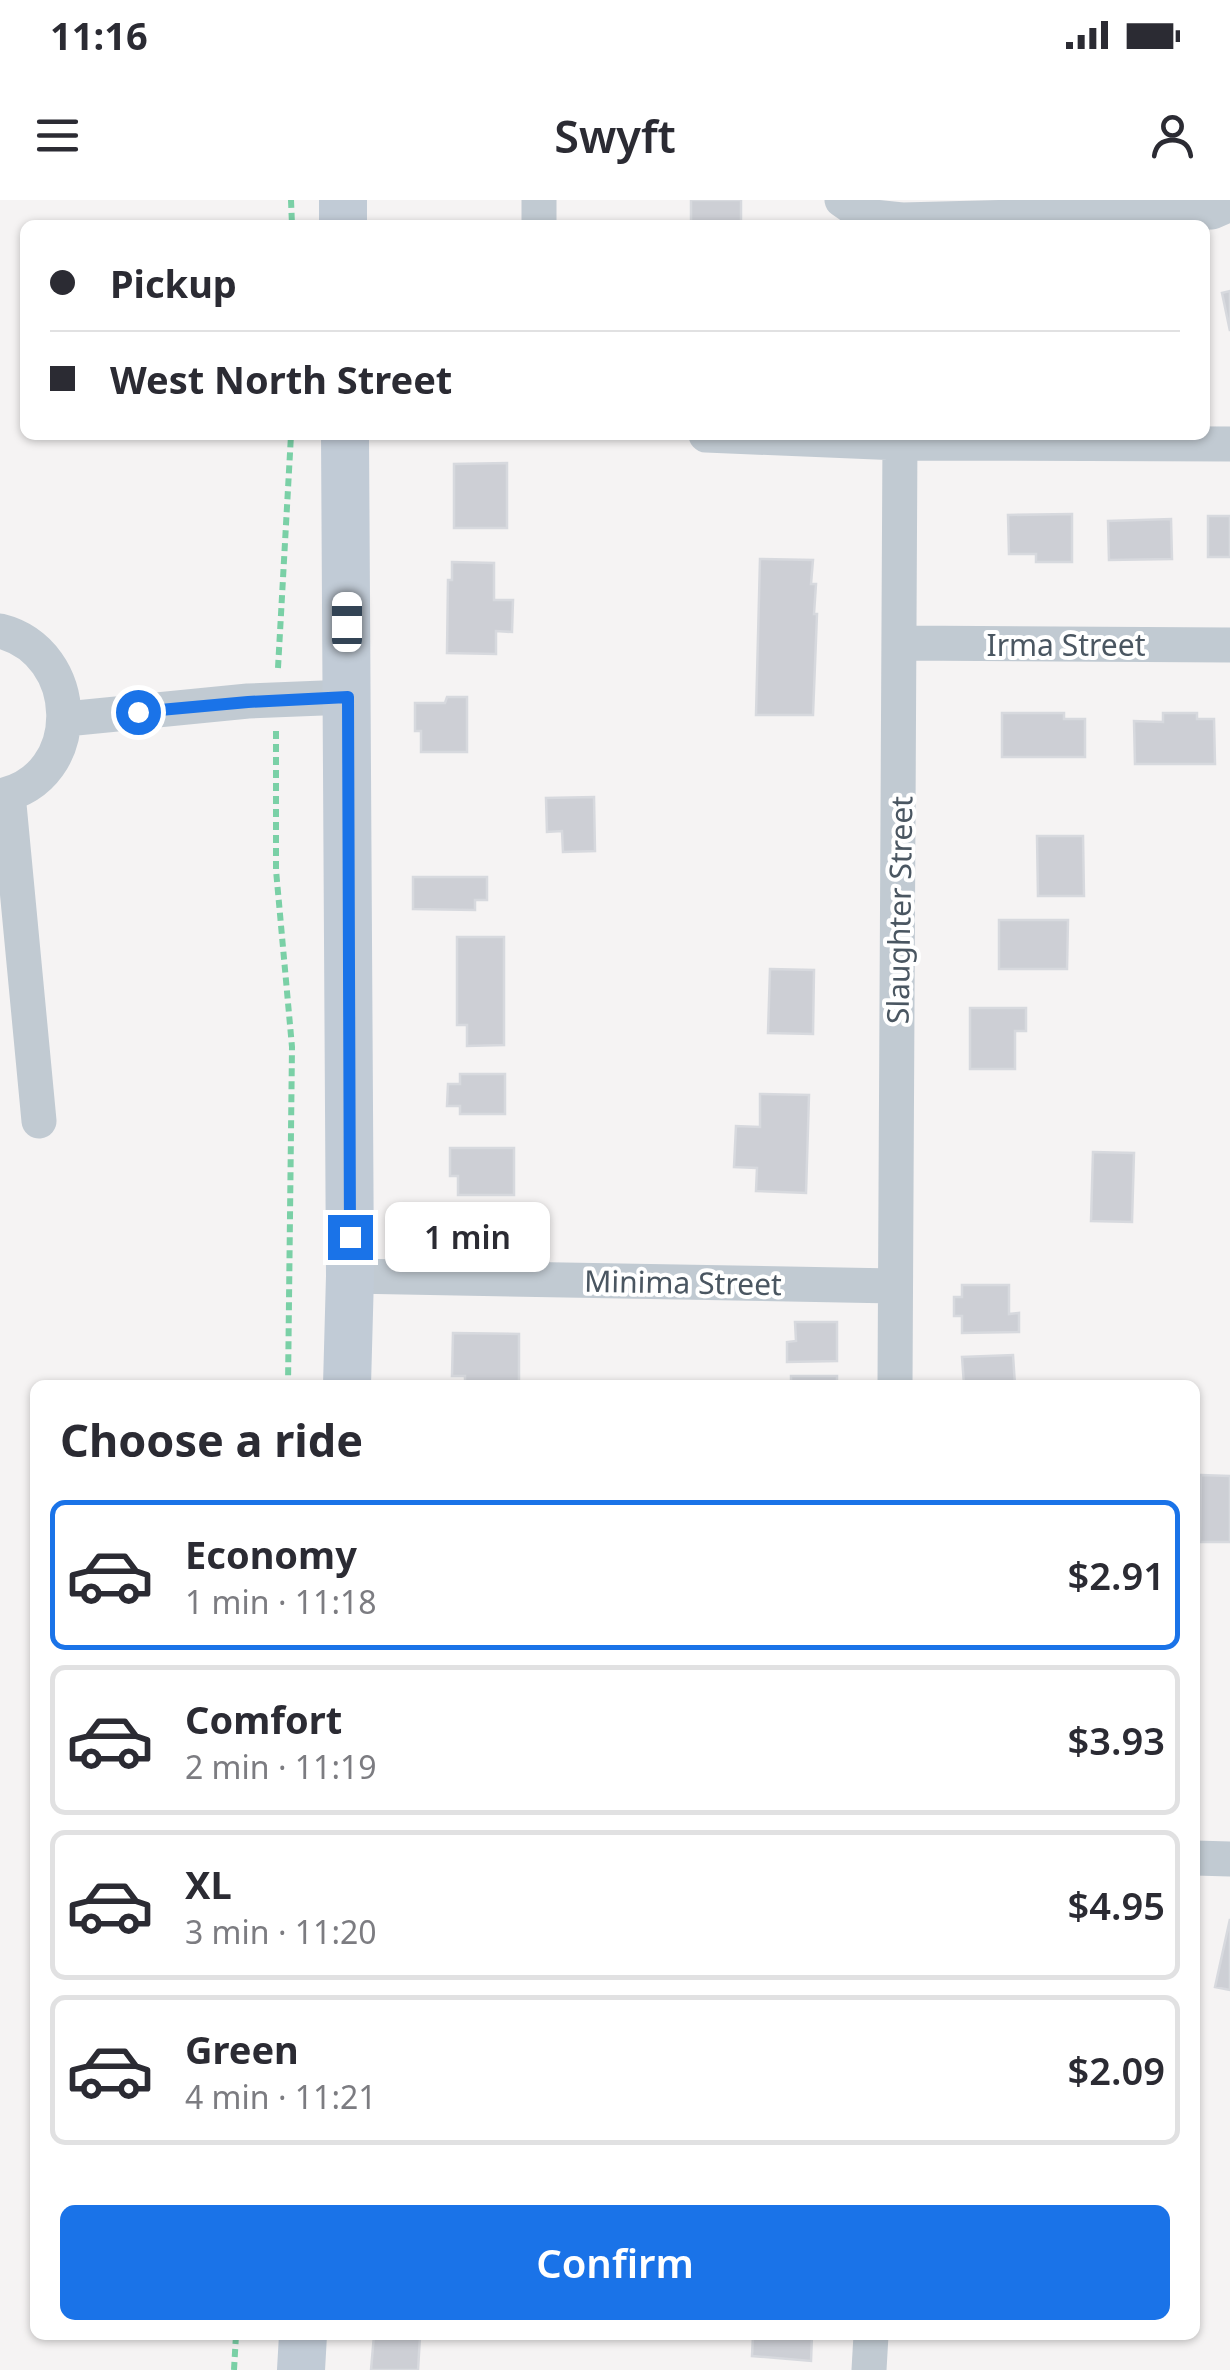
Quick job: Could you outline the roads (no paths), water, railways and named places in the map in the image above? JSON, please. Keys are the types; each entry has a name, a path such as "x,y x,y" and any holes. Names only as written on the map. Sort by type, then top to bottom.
{"main road":[{"path":"345,440 348,1380"},
{"path":"301,2370 303,2340"}],"street":[{"path":"842,200 865,216 886,220"},
{"path":"987,220 1212,212 1230,204"},
{"name":"Slaughter Street","path":"895,1380 900,440"},
{"path":"966,440 1230,444"},
{"path":"0,632 30,645 46,659 64,698 66,719 62,739 48,765 26,786 4,795 38,1121"},
{"name":"Irma Street","path":"901,643 1230,645"},
{"path":"66,719 348,697"},
{"name":"Minima Street","path":"350,1276 896,1286"},
{"path":"1200,1858 1230,1859"},
{"path":"869,2370 870,2340"}]}
